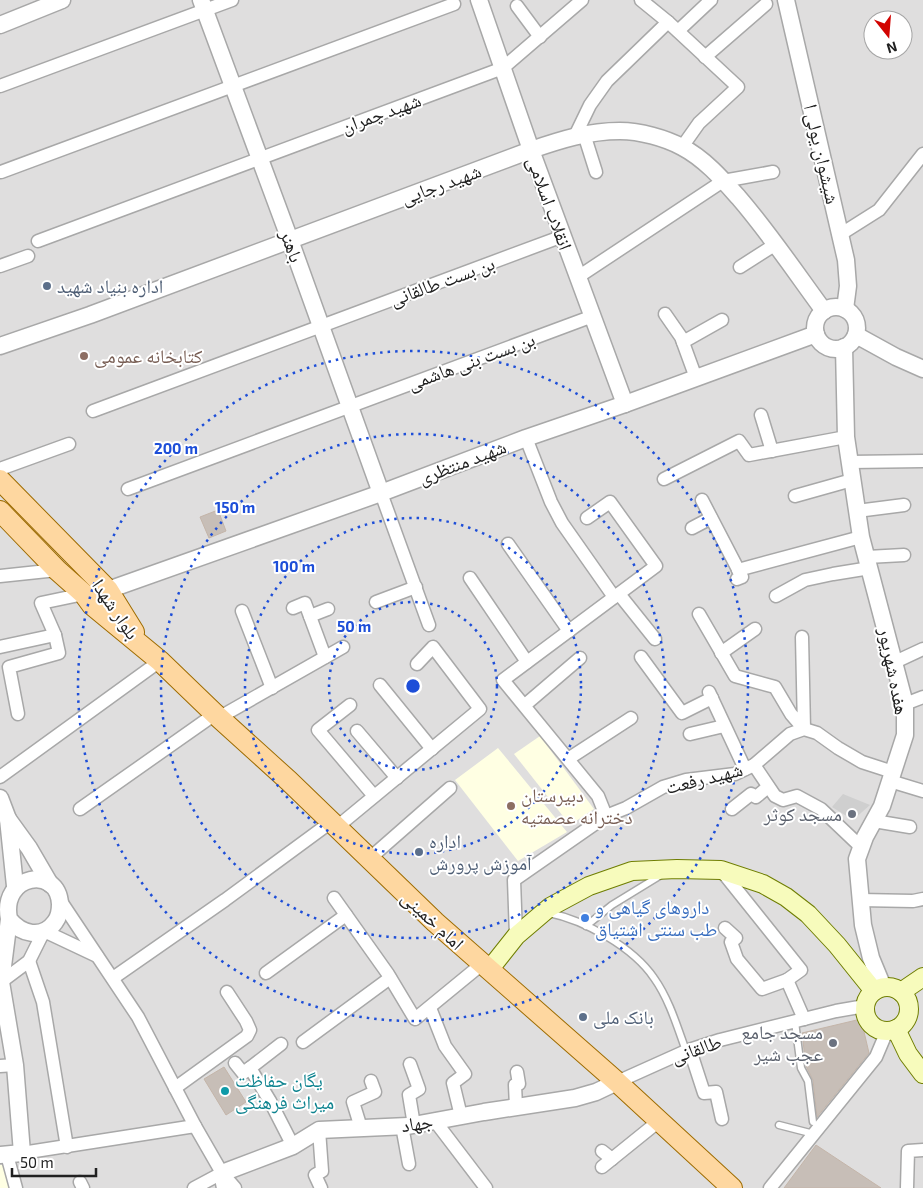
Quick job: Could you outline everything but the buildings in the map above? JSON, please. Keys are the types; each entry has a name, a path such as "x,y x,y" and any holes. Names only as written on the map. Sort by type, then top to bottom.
{"main road":[{"name":"بلوار شهدا","path":"0,480 108,590 142,645"},
{"name":"بلوار شهدا","path":"0,511 57,570 84,594 92,605 142,645"},
{"name":"امام خمینی","path":"142,645 435,922 617,1082 732,1188"},
{"path":"486,967 516,936 550,907 588,886 632,871 721,870 762,884 786,897 808,914 879,989"},
{"path":"901,992 923,977"},
{"path":"890,987 901,992 909,1004 909,1012 902,1025 891,1030 873,1026 866,1014 865,1006 870,995 879,989 890,987"},
{"path":"891,1030 920,1065"}],"street":[{"path":"0,25 62,0"},
{"path":"0,86 203,5 232,0"},
{"name":"انقلاب اسلامی","path":"479,0 531,150 625,404"},
{"name":"شهید چمران","path":"38,241 503,68 582,0"},
{"path":"642,0 738,87 699,123 682,147"},
{"path":"678,31 711,0"},
{"name":"شیشوان یولی ا","path":"786,0 846,260 848,286 845,309"},
{"path":"1,172 454,4"},
{"path":"706,57 766,4"},
{"name":"باهنر","path":"203,5 381,493"},
{"path":"517,6 540,37"},
{"path":"596,172 580,135 590,104 607,81 668,22"},
{"name":"شهید رجایی","path":"0,346 531,150 580,135 622,131 647,135 682,147 696,156 724,181 761,224 824,311"},
{"path":"840,234 879,210 923,154"},
{"path":"578,277 724,181 773,172"},
{"name":"بن بست طالقانی","path":"93,411 563,236"},
{"path":"740,267 776,244"},
{"path":"0,266 28,256"},
{"path":"832,307 845,309 854,318 857,326 856,335 844,347 835,349 827,347 820,342 816,334 815,325 818,317 832,307"},
{"path":"665,314 683,342 696,378"},
{"name":"بن بست بنی هاشمی","path":"128,489 593,316"},
{"path":"683,342 722,320"},
{"name":"شهید منتظری","path":"108,590 381,493 526,438 816,334"},
{"path":"856,335 896,357 923,369"},
{"name":"هفده شهریور","path":"844,347 846,437 861,537 905,704 905,735 882,806 861,847 857,859 863,925 879,989"},
{"path":"761,415 772,451"},
{"path":"664,479 739,441 749,455 846,437"},
{"path":"526,438 551,502 562,523 617,596 655,639"},
{"path":"0,469 69,444"},
{"path":"850,462 923,460"},
{"path":"795,496 852,480"},
{"path":"381,493 429,625"},
{"path":"702,500 737,575 861,537"},
{"path":"587,518 610,502 656,566 503,680 598,796 606,816"},
{"path":"857,511 904,505"},
{"path":"692,528 712,518"},
{"path":"508,544 569,631"},
{"path":"776,596 805,580 904,555"},
{"path":"0,576 57,570"},
{"path":"470,578 527,662"},
{"path":"376,602 416,587"},
{"path":"18,714 9,667 59,653 55,634 41,603 84,594"},
{"path":"293,608 305,603 326,657"},
{"path":"310,616 328,609"},
{"path":"242,610 272,688"},
{"path":"699,614 735,676 775,687 791,714 804,730 817,733 862,762 923,791"},
{"path":"721,653 755,629"},
{"path":"0,647 55,634"},
{"path":"802,637 804,730"},
{"path":"80,809 218,716 272,688 343,647"},
{"path":"113,978 374,796 480,709 433,647 416,664"},
{"path":"895,662 923,649"},
{"path":"641,657 682,713 710,695 724,726 750,767 775,796 783,800 797,796 821,809 861,847"},
{"path":"525,705 580,658"},
{"path":"0,777 160,661"},
{"path":"380,685 432,749"},
{"path":"905,704 923,697"},
{"path":"350,705 318,730 374,796"},
{"path":"568,759 631,718"},
{"path":"690,734 724,726"},
{"name":"شهید رفعت","path":"516,936 514,880 606,816 626,808 663,787 686,780 735,774 750,767 790,734 804,730"},
{"path":"356,731 397,778"},
{"path":"732,809 752,794 756,797 768,787"},
{"path":"369,858 450,788"},
{"path":"0,798 8,819 29,848 60,900 138,1017 223,1180 235,1188"},
{"path":"8,819 6,866 15,886"},
{"path":"874,821 910,827"},
{"path":"721,870 801,970 787,980 762,989 737,959 731,942 736,938 725,928"},
{"path":"16,1188 10,1154 8,1065 1,982 9,920 6,911 6,901 9,893 23,881 41,880 50,884"},
{"path":"334,898 390,978 415,1019 486,967"},
{"path":"860,900 913,901 923,899"},
{"path":"9,920 24,932 34,934 44,931 52,926 58,918 60,900"},
{"path":"266,973 346,915"},
{"path":"44,931 99,957"},
{"path":"1,982 29,961 44,931"},
{"path":"29,961 43,1002 67,1147"},
{"path":"303,1042 390,978"},
{"path":"787,980 799,1020"},
{"path":"175,1088 247,1036 250,1030 246,1021 226,992"},
{"name":"طالقانی","path":"617,1082 688,1050 720,1040 836,1011 865,1006"},
{"path":"430,1008 445,1046 465,1074 453,1083 461,1116"},
{"path":"770,1188 814,1128 876,1057 891,1030"},
{"path":"235,1063 243,1073 281,1044"},
{"path":"688,1050 704,1093 716,1092 722,1119"},
{"path":"409,1164 409,1095 419,1089 410,1064"},
{"path":"250,1068 270,1101 293,1146"},
{"path":"516,1107 515,1084 520,1084 517,1072"},
{"path":"361,1128 353,1102 375,1092 371,1081"},
{"name":"جهاد","path":"223,1180 293,1146 319,1130 408,1126 574,1098 596,1092 617,1082"},
{"path":"435,1121 484,1187"},
{"path":"602,1167 607,1155 659,1121"},
{"path":"10,1154 67,1147 195,1126"},
{"path":"319,1130 322,1171 315,1174 321,1188"},
{"path":"906,1188 908,1151 923,1150"},
{"path":"194,1188 223,1180"}],"lane":[{"path":"586,926 634,890 671,870"},
{"path":"544,912 559,915 586,926 627,949 654,977 671,1009 688,1050"},
{"path":"779,1125 814,1128 808,1081 801,1068 799,1020"}],"shaded area":[{"path":"0,0 923,0 923,1188 0,1188"},
{"path":"540,736 594,809 570,825 514,754"},
{"name":"دبیرستان دخترانه عصمتیه","path":"498,748 567,832 518,861 455,780"},
{"name":"مسجد کوثر","path":"843,794 870,805 853,820 832,807"},
{"path":"0,1165 8,1165 14,1188 0,1188"}],"place":[{"name":"اداره بنیاد شهید","path":"47,286"},
{"name":"کتابخانه عمومی","path":"84,356"},
{"name":"دبیرستان دخترانه عصمتیه","path":"511,806"},
{"name":"مسجد کوثر","path":"852,814"},
{"name":"اداره آموزش پرورش","path":"419,852"},
{"name":"داروهای گیاهی و طب سنتی اشتیاق","path":"585,918"},
{"name":"بانک ملی","path":"583,1017"},
{"name":"مسجد جامع عجب شیر","path":"833,1043"},
{"name":"یگان حفاظت میراث فرهنگی","path":"225,1091"}]}
